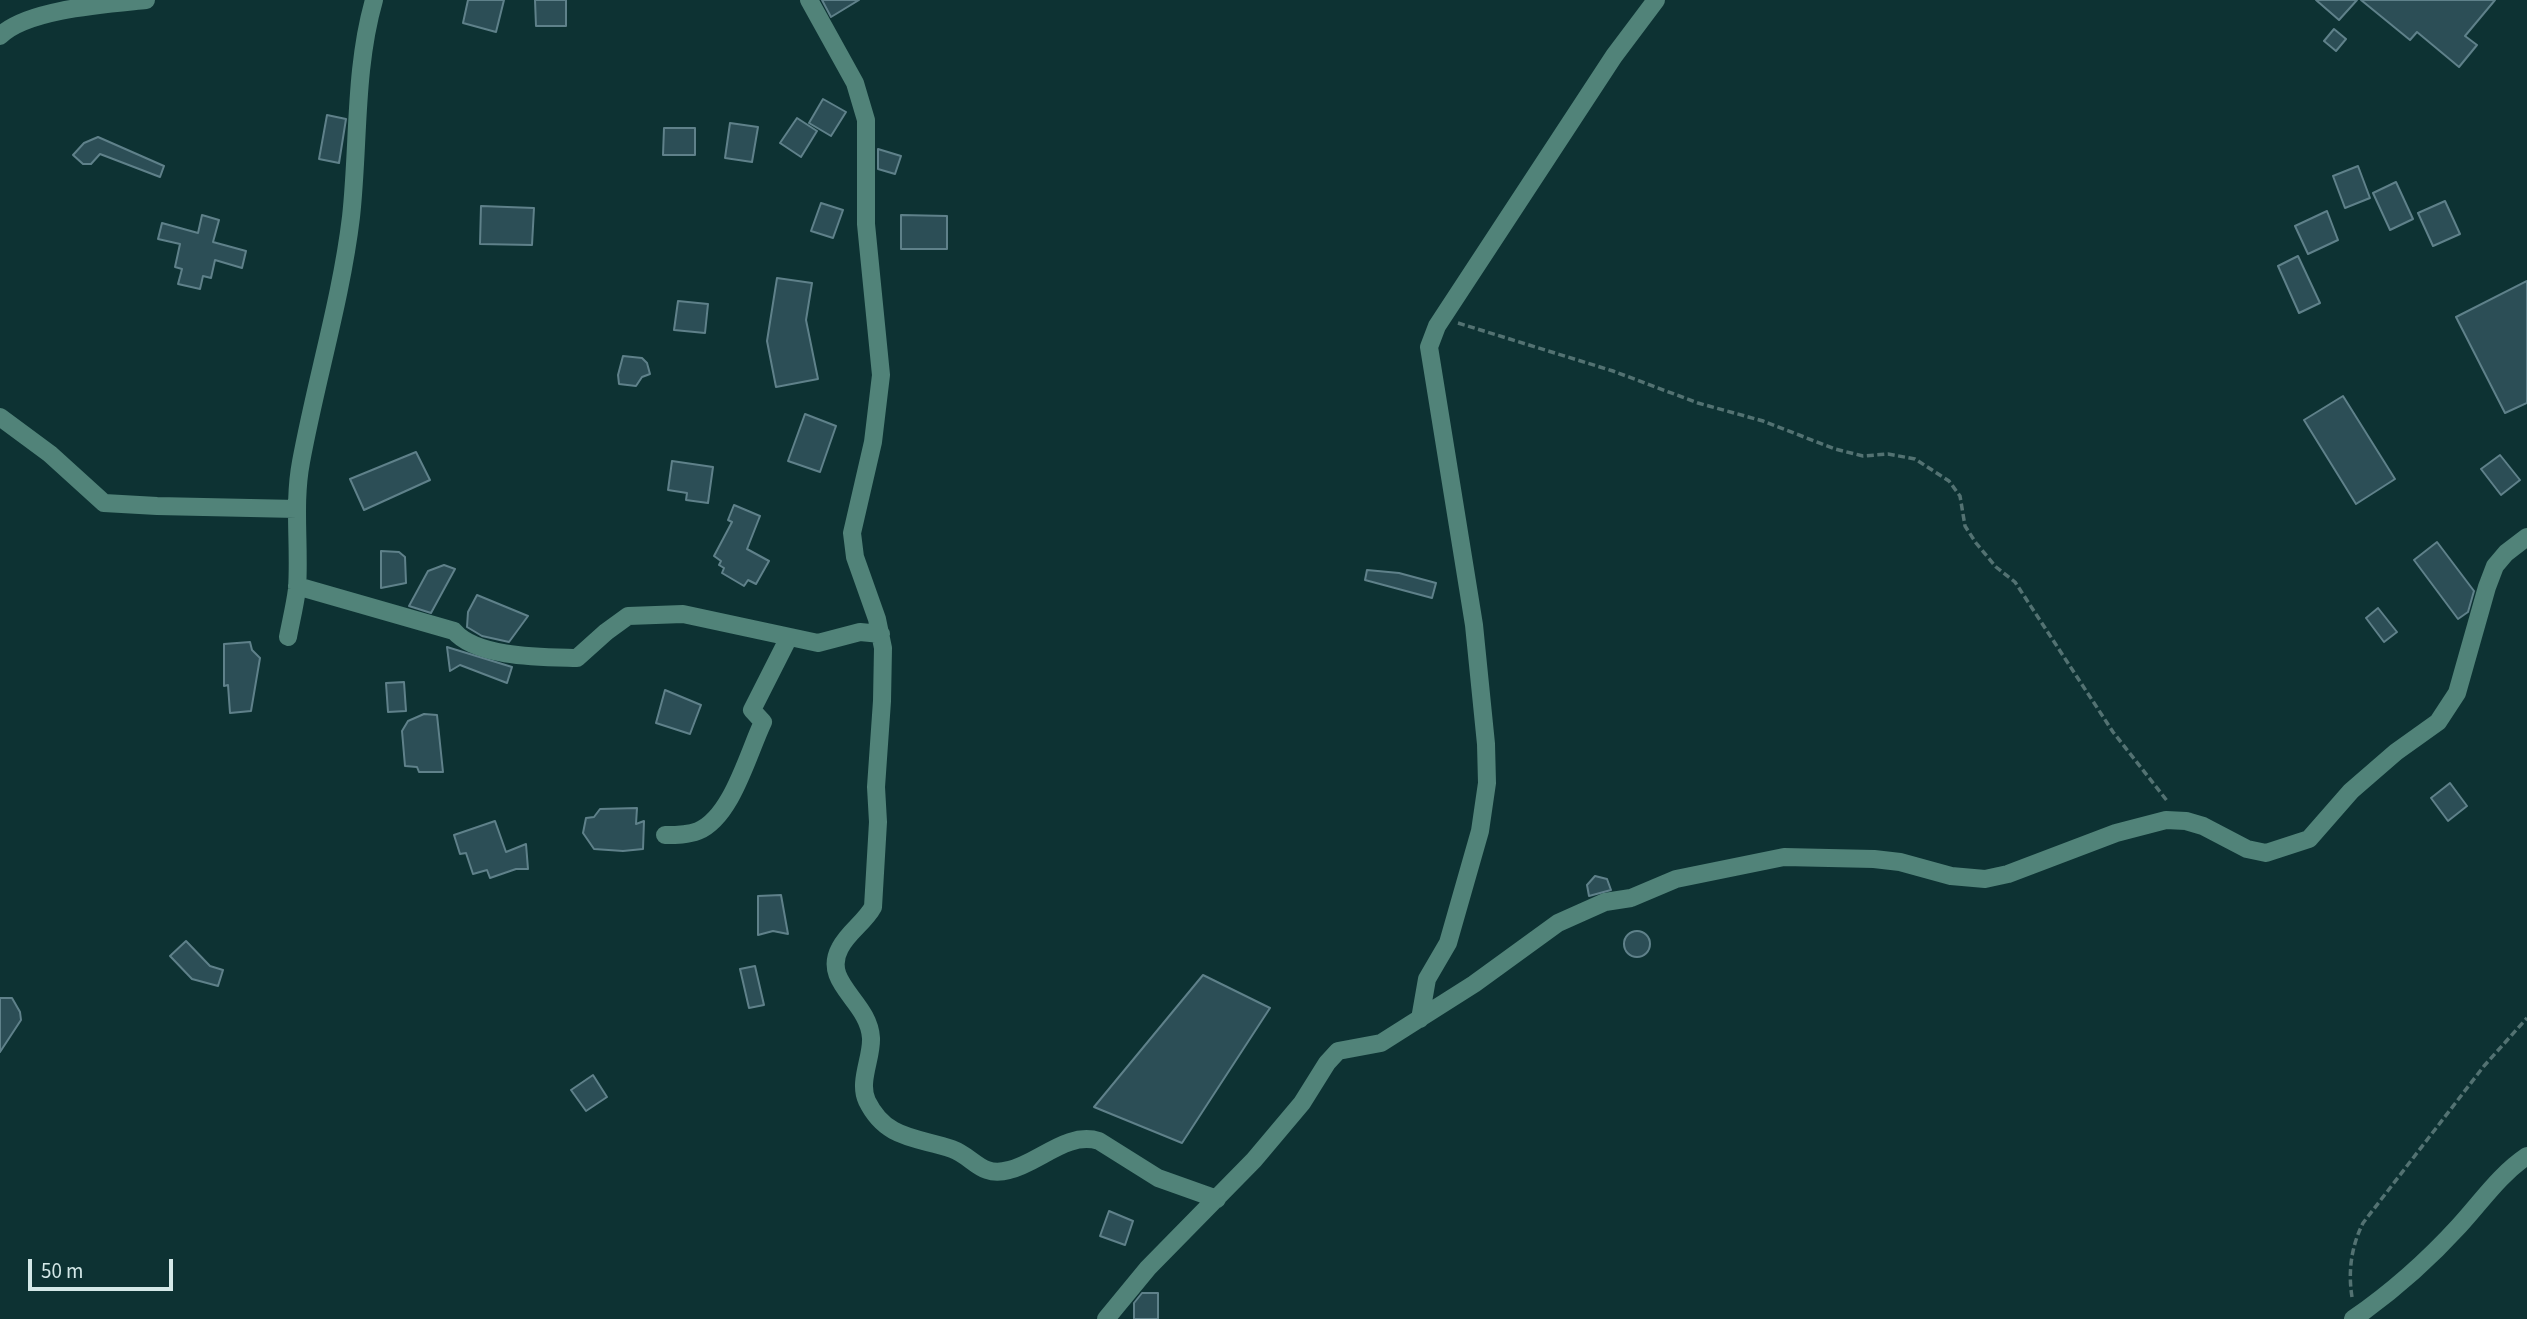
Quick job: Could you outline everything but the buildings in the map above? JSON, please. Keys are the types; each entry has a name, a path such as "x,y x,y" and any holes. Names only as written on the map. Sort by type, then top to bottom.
{"street":[{"path":"0,36 12,27 40,16 103,4 146,0"},
{"path":"288,637 297,586 300,464 337,303 348,242 355,177 362,50 374,0"},
{"path":"809,0 855,83 866,120 866,224 881,375 873,442 852,533 855,557 881,634 884,671 876,787 878,822 873,906 867,918 840,946 836,974 840,984 859,1005 870,1031 871,1043 864,1088 866,1100 882,1123 900,1135 953,1150 985,1170 1009,1170 1060,1146 1085,1138 1157,1178 1217,1199"},
{"path":"1420,1019 1427,979 1448,943 1480,831 1487,783 1486,744 1474,625 1429,351 1430,342 1443,317 1614,56 1656,0"},
{"path":"0,417 50,454 104,503 297,509"},
{"path":"1106,1319 1148,1268 1217,1199 1302,1104 1327,1063 1338,1051 1381,1043 1501,965 1558,923 1605,902 1631,898 1676,879 1784,857 1874,859 1900,862 1951,876 1984,879 2008,874 2137,827 2166,820 2186,821 2203,826 2247,849 2266,853 2309,839 2351,791 2396,752 2438,722 2457,693 2495,566 2505,553 2527,537"},
{"path":"297,586 454,631 461,640 508,654 577,658 628,616 683,614 818,643 860,632 881,634"},
{"path":"665,835 698,831 712,821 725,805 763,722 752,710 789,637"},
{"path":"2355,1318 2414,1272 2487,1193 2527,1156"}],"path":[{"path":"1443,317 1763,421 1835,449 1863,456 1888,454 1915,459 1930,467 1949,481 1960,496 1965,526 1976,543 1996,567 2015,582 2113,732 2186,821"},
{"path":"2355,1318 2350,1266 2362,1223 2484,1066 2527,1018"}]}
